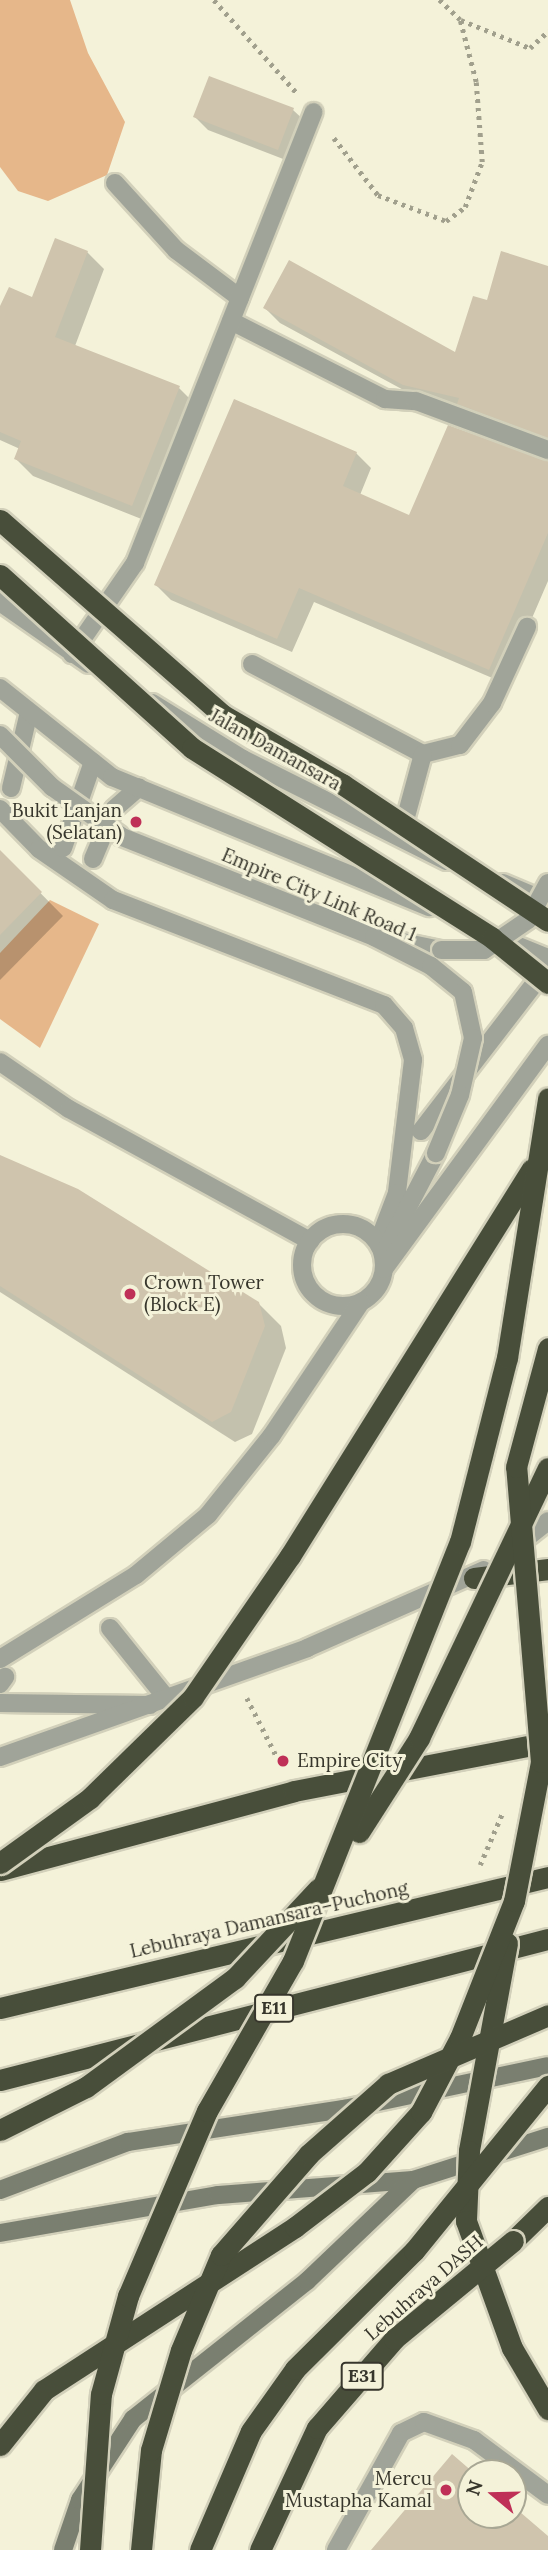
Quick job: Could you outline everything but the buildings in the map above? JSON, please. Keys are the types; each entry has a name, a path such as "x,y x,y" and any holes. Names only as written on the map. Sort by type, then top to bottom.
{"highway":[{"path":"0,520 223,715 342,784 548,921"},
{"path":"0,575 192,748 492,938 548,983"},
{"path":"90,2550 101,2394 128,2296 207,2111 293,1961 460,1542 507,1358 548,1098"},
{"path":"0,1863 90,1798 193,1697 298,1544 548,1143"},
{"path":"548,1348 516,1467 541,1762 469,2151 466,2221 512,2348 548,2409"},
{"path":"0,2130 86,2087 235,1978 332,1875 419,1738 548,1468"},
{"path":"474,1578 548,1569"},
{"path":"0,1870 294,1791 548,1742"},
{"name":"Lebuhraya Damansara–Puchong","path":"0,2008 548,1877"},
{"path":"0,2445 44,2390 295,2227 367,2172 421,2112 460,2038 514,1902"},
{"name":"E11","path":"0,2080 548,1939"},
{"path":"141,2550 151,2450 181,2350 221,2255 309,2154 388,2084 548,2015"},
{"path":"200,2550 251,2431 295,2369 414,2251 548,2086"},
{"path":"513,2241 548,2207"},
{"path":"513,2241 548,2227"},
{"name":"Lebuhraya DASH","path":"260,2550 317,2428 394,2339 513,2241"}],"main road":[{"path":"0,2190 128,2142 344,2109 548,2066"},
{"path":"0,2233 218,2195 413,2180 548,2137"},
{"path":"63,2550 80,2500 133,2419 307,2281 413,2180"}],"street":[{"path":"72,654 135,563 314,112"},
{"path":"115,183 176,250 240,298"},
{"path":"231,321 384,399 416,401 548,450"},
{"name":"Jalan Damansara","path":"0,603 72,654 243,759 399,842 548,902"},
{"path":"252,664 423,754 460,745 492,703 527,627"},
{"path":"0,688 93,762 139,788 548,958"},
{"path":"11,788 29,712"},
{"name":"Empire City Link Road 1","path":"0,735 52,786 122,837 374,937 431,966 463,992 473,1038 460,1095 385,1255"},
{"path":"399,842 423,754"},
{"path":"63,848 93,762"},
{"path":"93,859 114,809 139,788"},
{"path":"0,809 39,849 113,900 384,1005 404,1028 411,1074 397,1193 385,1255"},
{"path":"374,937 442,950 484,950 528,920 548,883"},
{"path":"421,1131 548,966"},
{"path":"0,1659 136,1575 208,1515 272,1435 361,1301 385,1255 548,1045"},
{"path":"0,1062 69,1109 310,1241"},
{"path":"361,1301 335,1305 312,1292 302,1267 310,1241 345,1224 385,1255"},
{"path":"0,1757 160,1702 474,1578 548,1521"},
{"path":"110,1628 160,1702"},
{"path":"0,1703 160,1702"},
{"path":"336,2550 401,2433 424,2422 474,2440 548,2495"}],"path":[{"path":"214,0 314,112 378,195 446,221 465,207 482,162 476,82 460,20"},
{"path":"439,0 460,20 530,48 548,31"},
{"path":"234,1672 294,1791"}],"shaded area":[{"path":"0,0 70,0 88,53 125,122 107,175 48,201 18,191 0,167"},
{"path":"50,900 99,924 40,1048 0,1019 0,953"}],"place":[{"name":"Bukit Lanjan (Selatan)","path":"136,822"},
{"name":"Crown Tower (Block E)","path":"130,1294"},
{"name":"Empire City","path":"283,1761"},
{"name":"Mercu Mustapha Kamal","path":"446,2490"}]}
